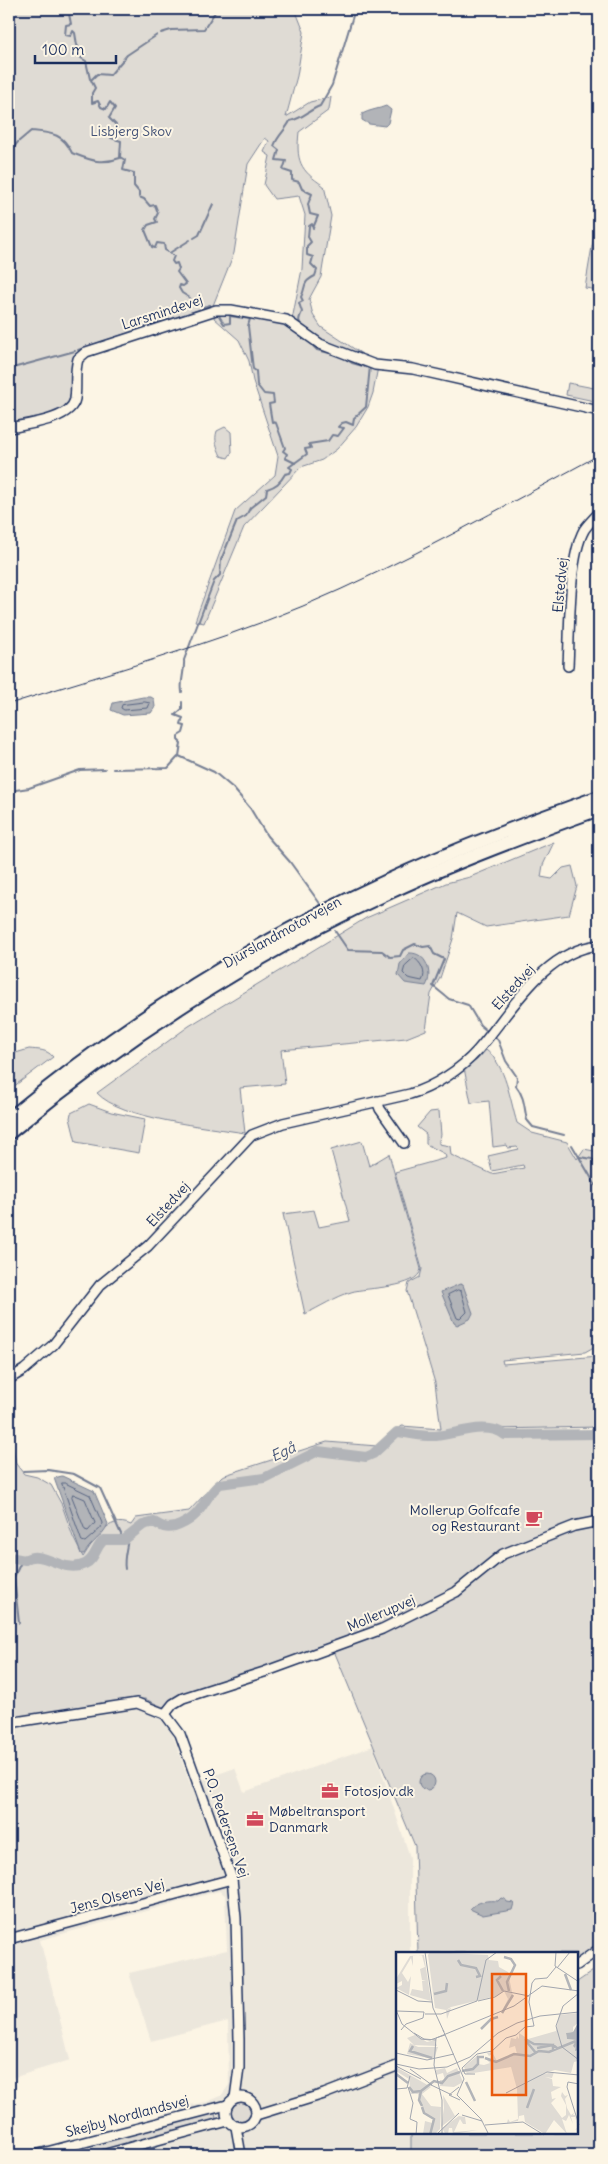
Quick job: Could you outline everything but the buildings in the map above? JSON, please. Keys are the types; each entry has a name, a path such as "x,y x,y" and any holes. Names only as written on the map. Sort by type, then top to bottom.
{"highway":[{"name":"Djurslandmotorvejen","path":"9,1119 133,1026 278,936 384,882 439,858 496,834 599,798"},
{"name":"Djurslandmotorvejen","path":"9,1133 71,1084 141,1034 283,946 390,892 445,867 599,809"}],"street":[{"name":"Larsmindevej","path":"9,428 66,413 72,407 75,400 78,359 86,352 216,310 231,310 286,320 320,344 375,365 413,369 599,411"},
{"name":"Elstedvej","path":"568,666 573,580 577,548 584,530 599,513"},
{"name":"Elstedvej","path":"9,1379 24,1370 53,1345 100,1285 148,1246 252,1135 283,1123 414,1093 448,1074 476,1052 524,993 561,958 578,950 599,945"},
{"path":"378,1102 380,1109 404,1142"},
{"name":"Mollerupvej","path":"165,1714 173,1704 183,1698 264,1672 382,1629 456,1592 503,1554 574,1526 599,1521"},
{"path":"9,1724 127,1704 147,1706 165,1714"},
{"name":"P.O. Pedersens Vej","path":"165,1714 180,1734 232,1879 236,1918 239,2068 235,2098"},
{"name":"Jens Olsens Vej","path":"9,1939 232,1879"},
{"path":"578,1965 599,1949"},
{"path":"256,2110 293,2104 396,2066"},
{"name":"P.O. Pedersens Vej","path":"239,2068 245,2097"},
{"path":"228,2121 225,2113 227,2105 235,2098 245,2097 256,2110"},
{"name":"Skejby Nordlandsvej","path":"35,2155 227,2105"},
{"path":"102,2155 228,2121 240,2126 252,2122 256,2110"},
{"path":"240,2126 241,2155"}],"shaded area":[{"path":"133,1707 160,1718 171,1730 190,1784 235,1768 244,1792 373,1746 410,1857 410,1952 396,1952 396,2134 411,2134 411,2155 15,2155 159,2116 178,2107 207,2102 221,2096 229,2085 228,2021 151,2041 129,1973 227,1950 225,1895 219,1891 40,1940 70,2060 9,2079 9,1728"}],"green space":[{"name":"Lisbjerg Skov","path":"9,9 295,9 304,32 297,76 286,117 310,102 331,97 329,110 299,132 298,150 301,164 309,175 324,186 331,216 321,277 309,299 313,315 321,327 362,354 360,358 311,336 292,320 302,269 305,215 299,196 274,199 264,185 270,156 264,152 269,141 265,138 248,164 234,253 212,308 84,349 73,358 70,401 62,411 9,425"},
{"path":"599,205 599,290 585,288"},
{"path":"215,312 285,322 378,367 368,407 356,427 337,449 322,460 301,467 244,527 204,623 195,621 235,511 275,475 278,456 253,381 249,361 239,340 214,318"},
{"path":"568,383 599,389 599,402 566,395"},
{"path":"225,427 231,432 232,452 228,458 221,456 216,440 217,431"},
{"path":"554,842 543,865 541,877 552,879 563,868 572,866 577,886 569,915 486,927 457,913 453,939 440,978 431,994 426,1030 406,1038 281,1050 285,1084 240,1088 245,1133 188,1125 145,1116 109,1102 97,1093 189,1026 366,918 446,883 470,877"},
{"path":"29,1049 45,1051 53,1057 9,1090 9,1055"},
{"path":"486,1050 493,1056 503,1074 517,1123 532,1133 567,1142 577,1159 584,1149 599,1152 599,1344 585,1352 502,1360 503,1364 599,1356 599,1427 493,1429 505,1435 599,1434 599,1944 578,1960 578,1952 418,1952 415,1846 332,1646 163,1707 145,1699 132,1699 9,1719 9,1601 12,1601 9,1600 9,1423 16,1464 24,1474 37,1477 51,1485 62,1505 73,1537 83,1557 97,1537 108,1526 115,1523 131,1525 136,1518 189,1511 222,1476 327,1442 377,1446 402,1426 441,1429 435,1383 407,1291 409,1283 420,1277 422,1269 395,1172 446,1158 445,1154 426,1144 426,1134 417,1127 430,1112 439,1111 441,1135 439,1144 450,1146 451,1155 492,1174 524,1168 523,1165 492,1171 488,1156 519,1149 517,1147 508,1148 507,1145 493,1147 489,1101 471,1103 464,1068 477,1060"},
{"path":"89,1104 111,1112 145,1119 139,1153 76,1142 70,1118 71,1113"},
{"path":"362,1141 369,1166 389,1154 421,1269 418,1276 401,1284 351,1292 305,1314 283,1214 314,1210 319,1227 350,1221 331,1150"},
{"path":"599,1967 599,2155 411,2155 411,2134 578,2134 578,1981"},
{"path":"240,2101 248,2104 251,2112 248,2120 240,2123 232,2120 229,2112 232,2104"},
{"path":"214,2110 217,2122 95,2155 44,2155"}],"water":[{"path":"386,106 391,110 388,123 385,126 369,124 362,120 362,114"},
{"path":"143,697 154,699 155,707 151,713 123,715 111,710 113,703"},
{"path":"409,953 420,956 427,965 429,976 426,986 405,983 398,975 400,964"},
{"path":"460,1284 463,1285 473,1313 470,1319 457,1325 454,1323 441,1292"},
{"path":"62,1476 94,1491 108,1524 84,1554 81,1554 54,1478"},
{"path":"427,1774 435,1782 427,1790 419,1782"},
{"path":"501,1898 507,1902 514,1903 512,1910 483,1915 470,1909 479,1903 498,1901"}],"waterway":[{"path":"161,33 171,30 204,29 217,9"},
{"path":"304,328 299,321 302,312 299,303 303,301 301,297 306,283 315,276 317,270 311,264 313,257 307,255 307,246 311,242 308,237 309,226 312,224 313,228 318,216 310,214 308,204 312,194 302,189 299,182 292,180 292,173 283,170 286,161 276,160 279,150 274,146 290,121 320,106 332,85 355,9"},
{"path":"63,13 69,14 71,24 66,25 65,35 71,36 73,31 75,33 77,45 81,51 81,58 86,61 90,79"},
{"path":"157,35 127,55 110,75 97,74 91,80 95,88 92,93 92,103 98,101 101,107 106,109 110,102 115,108 109,118 116,125 117,132 111,138 121,141 120,157 125,160 123,170 134,173 134,186 139,192 139,197 144,199 150,206 155,205 158,213 155,219 157,222 148,225 145,230 152,247 155,248 157,243 164,244 165,250 174,256 172,261 174,264 177,263 179,269 177,272 186,284 180,285 179,288 182,293 194,303 199,301 203,307 210,305"},
{"path":"9,153 31,131 56,135 65,141 72,153 90,160 107,161 120,158"},
{"path":"194,238 199,235 213,204"},
{"path":"171,252 190,240"},
{"path":"78,350 210,305"},
{"path":"218,314 224,324 230,323 230,316 250,319 248,326 253,369 256,371 257,385 264,394 273,395 274,403 269,404 272,422 276,423 285,448 283,451 287,454 285,458 295,463"},
{"path":"313,346 317,350 338,355"},
{"path":"9,369 75,351"},
{"path":"344,358 352,363 370,368"},
{"path":"182,692 184,660 214,581 220,575 221,560 237,521 246,516 250,508 266,495 267,489 278,484 285,474 290,473 292,469 289,467 307,454 305,449 311,448 309,444 328,441 332,435 338,436 344,428 338,427 342,423 346,422 353,425 354,418 366,407 370,366"},
{"path":"182,702 182,709 175,715 183,718 181,725 185,726 183,733 178,736 178,740 181,743 179,756 214,772 233,788 250,808 267,836 290,862 321,905"},
{"path":"113,769 168,768 178,757"},
{"path":"9,791 29,788 80,770 105,769"},
{"path":"335,931 348,950 382,951 390,957 400,956 403,950 415,944 423,947 430,946 434,954 444,959 433,986 449,999 468,1005 480,1025 487,1031"},
{"path":"494,1036 498,1040 506,1061 517,1077 516,1086 523,1098 527,1120 533,1127 564,1135"},
{"path":"572,1145 599,1191"},
{"path":"580,1157 592,1159 599,1165"},
{"name":"Egå","path":"9,1557 25,1560 39,1557 69,1566 85,1564 89,1562 104,1540 124,1540 143,1525 154,1522 170,1528 188,1521 199,1511 214,1489 220,1484 264,1478 318,1451 366,1457 373,1454 397,1432 436,1436 490,1429 505,1435 599,1434"},
{"path":"23,1471 48,1470 74,1474 100,1488 121,1534"},
{"path":"125,1569 128,1538"},
{"path":"19,1623 14,1577 22,1560"}],"tram line":[{"path":"9,704 194,646 303,606 379,572 599,455"}],"place":[{"name":"Mollerup Golfcafe og Restaurant","path":"534,1518"},
{"name":"Fotosjov.dk","path":"330,1791"},
{"name":"Møbeltransport Danmark","path":"255,1819"}]}
